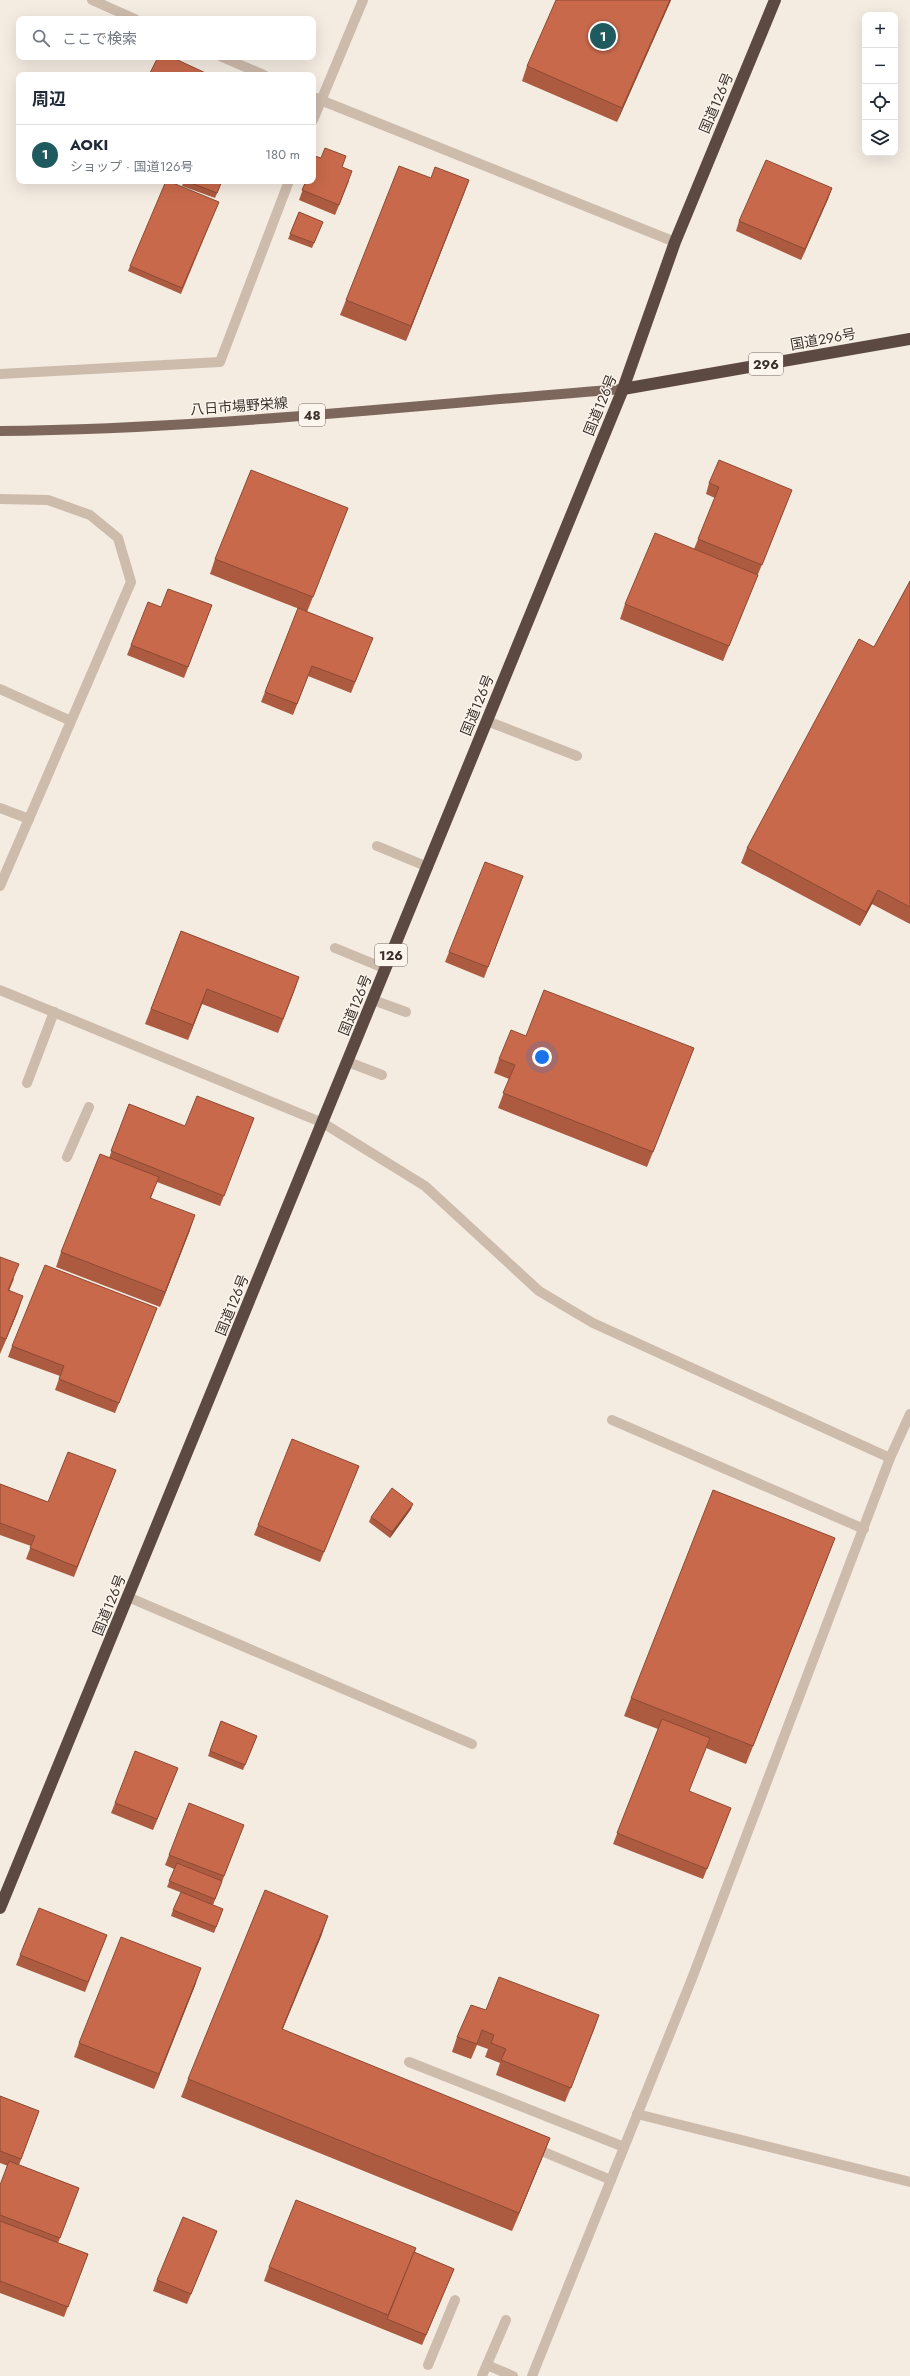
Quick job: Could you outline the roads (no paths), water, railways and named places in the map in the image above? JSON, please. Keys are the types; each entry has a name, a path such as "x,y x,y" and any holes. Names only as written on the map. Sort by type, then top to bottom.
{"highway":[{"name":"国道126号","path":"0,1908 374,1000 623,389 675,242 775,0"},
{"name":"国道296号","path":"623,389 910,340"}],"main road":[{"name":"八日市場野栄線","path":"0,431 73,430 247,420 623,389"}],"street":[{"path":"92,0 128,16"},
{"path":"363,0 317,98 675,242"},
{"path":"229,60 257,72"},
{"path":"0,374 220,362 288,184"},
{"path":"0,499 48,500 90,515 118,538 131,582 0,886"},
{"path":"0,689 71,720"},
{"path":"487,721 577,756"},
{"path":"0,808 28,819"},
{"path":"377,846 428,867"},
{"path":"335,948 386,969"},
{"path":"0,990 323,1123 424,1186 539,1291 593,1323 890,1458"},
{"path":"374,1000 406,1012"},
{"path":"27,1083 54,1012"},
{"path":"348,1062 382,1075"},
{"path":"67,1157 89,1108"},
{"path":"532,2376 691,1981 890,1458 910,1414"},
{"path":"612,1420 864,1529"},
{"path":"128,1597 472,1744"},
{"path":"409,2062 624,2147"},
{"path":"637,2114 910,2182"},
{"path":"523,2144 611,2180"},
{"path":"428,2365 455,2300"},
{"path":"482,2376 506,2320"},
{"path":"487,2365 513,2376"}],"place":[{"name":"AOKI","path":"603,36"}]}
